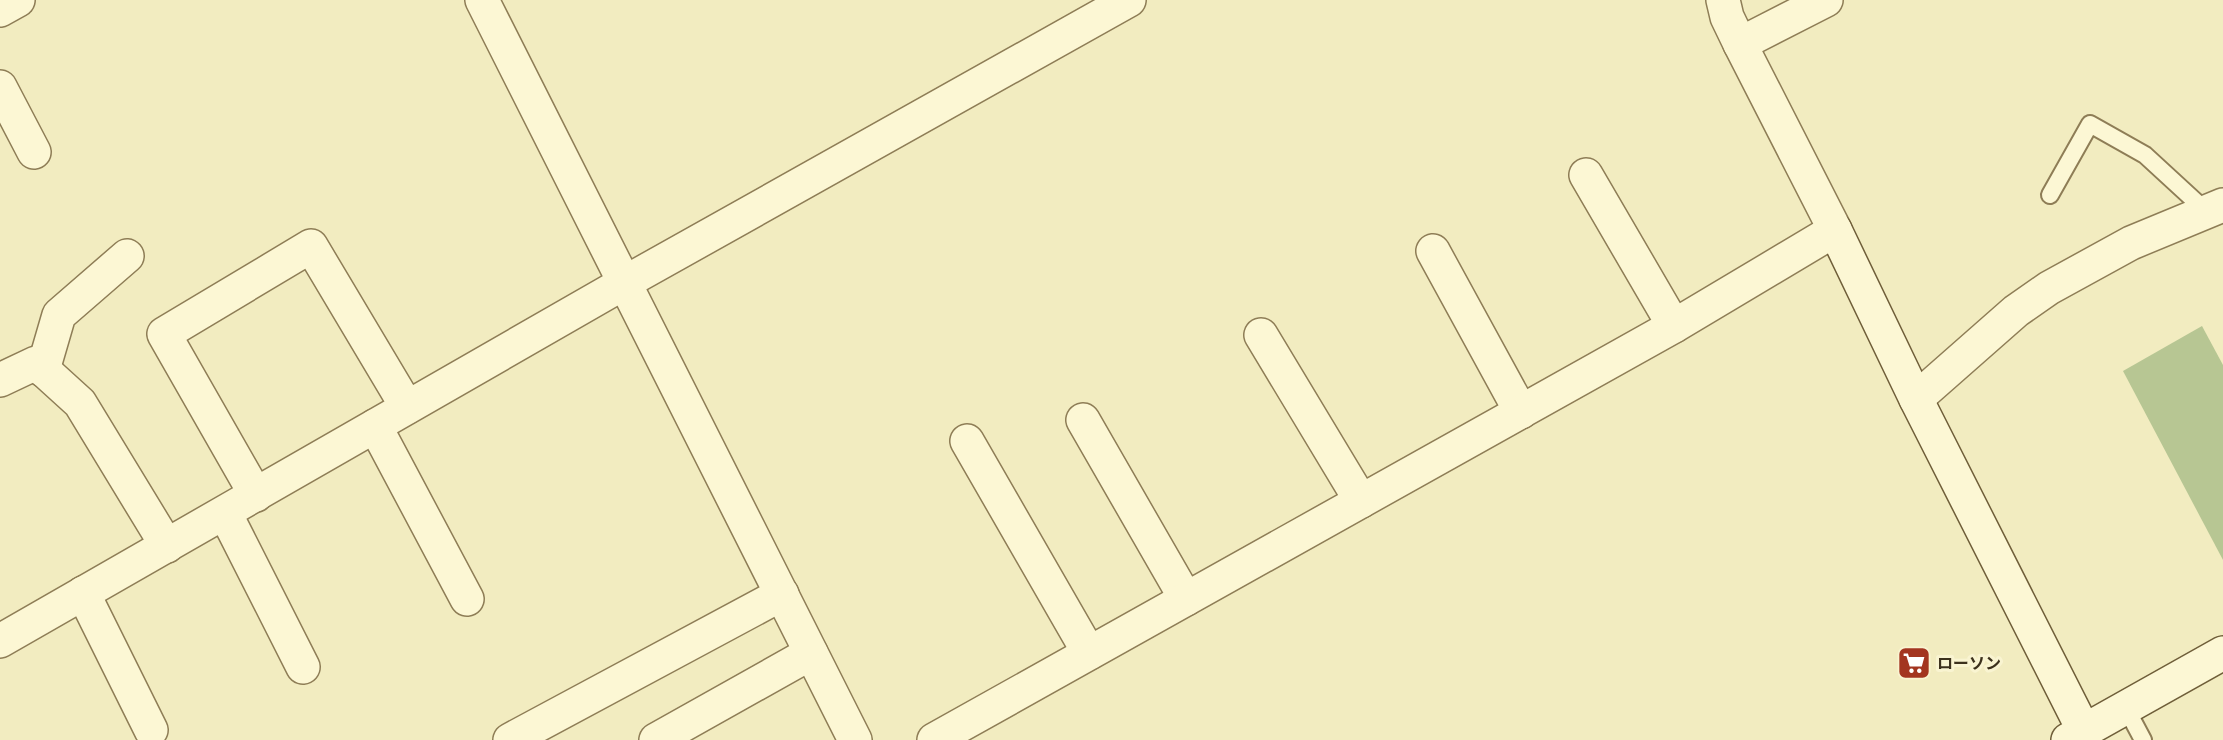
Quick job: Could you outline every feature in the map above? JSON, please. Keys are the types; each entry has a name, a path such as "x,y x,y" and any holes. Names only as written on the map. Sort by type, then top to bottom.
{"street":[{"path":"0,10 18,0"},
{"path":"482,0 855,740"},
{"path":"1723,0 1727,17 1740,44 1835,230 2081,737 2223,652"},
{"path":"1740,44 1826,0"},
{"path":"0,641 1118,3"},
{"path":"0,87 34,152"},
{"path":"1587,175 1674,326"},
{"path":"1916,399 2016,311 2049,288 2131,243 2215,208"},
{"path":"934,740 1674,326 1835,230"},
{"path":"256,495 164,334 310,246 407,407"},
{"path":"1433,251 1521,412"},
{"path":"44,370 59,315 127,256"},
{"path":"1261,334 1361,501"},
{"path":"0,380 36,363 80,403 167,546"},
{"path":"1083,420 1186,599"},
{"path":"375,426 466,599"},
{"path":"967,441 1089,653"},
{"path":"225,513 303,667"},
{"path":"84,593 151,730"},
{"path":"510,740 782,594"},
{"path":"656,740 811,653"}],"lane":[{"path":"2050,195 2090,124 2145,155 2215,208"},
{"path":"2126,708 2143,740"}],"green space":[{"path":"2202,326 2223,365 2223,560 2123,371"}],"place":[{"name":"ローソン","path":"1914,663"}]}
